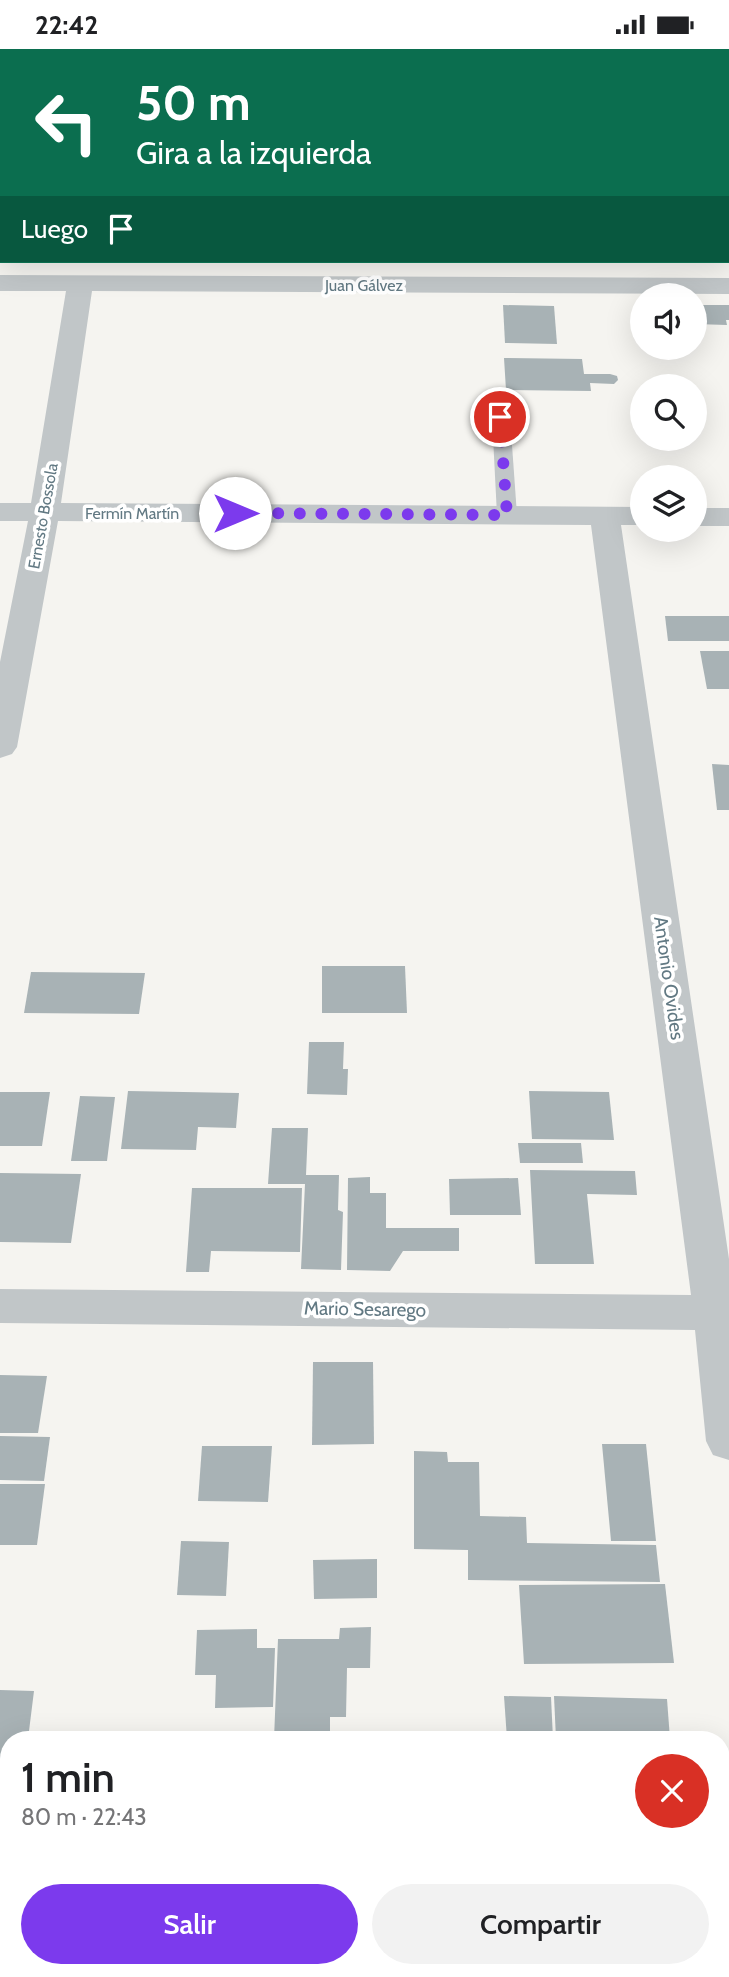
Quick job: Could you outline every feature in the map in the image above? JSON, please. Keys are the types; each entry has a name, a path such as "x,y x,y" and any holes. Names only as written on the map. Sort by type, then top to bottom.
{"street":[{"name":"Juan Gálvez","path":"0,283 729,286"},
{"name":"Ernesto Bossola","path":"0,747 45,512 80,284"},
{"name":"Fermín Martín","path":"0,512 630,516"},
{"name":"Antonio Ovides","path":"605,516 722,1312 729,1441"},
{"path":"707,517 729,517"},
{"name":"Mario Sesarego","path":"0,1305 722,1312"}],"lane":[{"path":"500,417 507,515"}],"building":[{"path":"503,305 554,306 557,344 505,343"},
{"path":"707,305 729,305 727,325 707,324"},
{"path":"504,358 582,359 584,374 610,374 617,376 618,380 614,384 590,383 591,391 506,390"},
{"path":"665,616 729,616 729,641 668,641"},
{"path":"700,651 729,651 729,689 707,689"},
{"path":"712,764 729,765 729,810 717,810"},
{"path":"322,966 405,966 407,1013 322,1013"},
{"path":"31,972 145,973 139,1014 24,1013"},
{"path":"309,1042 344,1042 343,1069 348,1069 347,1095 307,1094"},
{"path":"128,1091 239,1093 236,1128 198,1127 196,1150 121,1149"},
{"path":"529,1091 609,1092 614,1140 532,1139"},
{"path":"0,1092 50,1092 42,1146 0,1146"},
{"path":"80,1096 115,1097 107,1161 71,1161"},
{"path":"272,1128 308,1128 306,1175 339,1175 338,1210 343,1212 341,1270 301,1269 305,1184 268,1184"},
{"path":"518,1143 581,1143 583,1163 520,1163"},
{"path":"530,1170 635,1171 637,1195 587,1194 594,1264 535,1264"},
{"path":"0,1173 81,1174 71,1243 0,1242"},
{"path":"370,1177 370,1193 386,1193 386,1228 459,1228 459,1251 403,1251 390,1271 347,1270 348,1178"},
{"path":"518,1178 521,1215 450,1215 449,1179"},
{"path":"192,1188 302,1188 300,1252 211,1251 209,1272 186,1272"},
{"path":"313,1362 373,1362 374,1444 312,1445"},
{"path":"0,1375 47,1376 38,1433 0,1433"},
{"path":"0,1436 50,1437 44,1481 0,1480"},
{"path":"602,1444 646,1444 656,1541 611,1541"},
{"path":"202,1446 272,1446 268,1502 198,1501"},
{"path":"414,1451 447,1452 448,1462 479,1462 480,1516 526,1517 527,1543 656,1545 660,1582 468,1580 468,1550 414,1549"},
{"path":"0,1484 45,1484 37,1545 0,1545"},
{"path":"181,1541 229,1542 226,1596 177,1595"},
{"path":"377,1559 377,1598 314,1599 313,1560"},
{"path":"665,1584 674,1663 524,1664 519,1585"},
{"path":"371,1627 370,1668 347,1668 346,1717 330,1717 330,1731 274,1731 278,1639 339,1639 340,1628"},
{"path":"257,1629 257,1648 275,1648 273,1707 215,1708 216,1675 195,1675 197,1630"},
{"path":"0,1690 34,1691 29,1731 0,1731"},
{"path":"504,1696 551,1697 553,1731 506,1731"},
{"path":"554,1696 667,1699 669,1731 556,1731"}],"route":[{"path":"235,513 507,515 500,417"}]}
